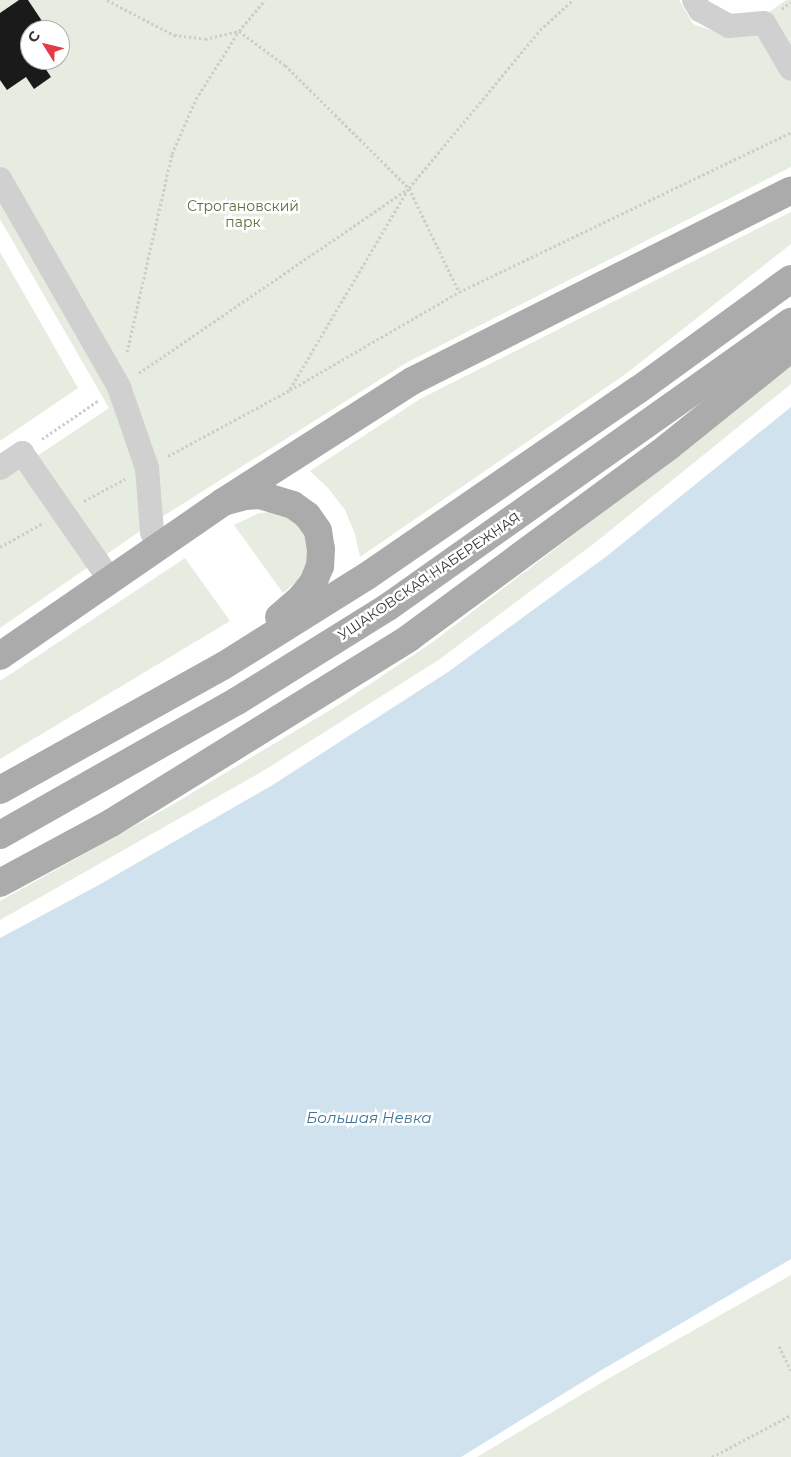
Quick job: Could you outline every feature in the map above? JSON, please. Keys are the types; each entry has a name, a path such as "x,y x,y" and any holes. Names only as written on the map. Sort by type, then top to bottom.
{"main road":[{"path":"0,656 223,502 412,381 791,190"},
{"path":"0,790 223,666 367,576 638,390 791,279"},
{"name":"УШАКОВСКАЯ НАБЕРЕЖНАЯ","path":"0,835 238,702 388,607 791,322"},
{"path":"0,883 111,823 410,638 668,447 791,348"},
{"path":"223,502 245,496 260,496 293,505 307,515 318,531 322,549 320,566 313,583 300,598 223,666"}],"lane":[{"path":"694,0 700,10 729,26 764,23 791,69"},
{"path":"0,178 119,386 147,468 152,532 158,547"},
{"path":"0,468 22,453 110,580"}],"path":[{"path":"107,0 174,35 206,39 240,31"},
{"path":"119,386 172,154 196,99 240,31 265,0"},
{"path":"290,390 409,188 540,30 573,0"},
{"path":"240,31 285,65 409,188 459,292"},
{"path":"0,547 290,390 459,292 791,132"},
{"path":"22,453 409,188"},
{"path":"779,1346 791,1371"},
{"path":"712,1457 791,1415"}],"green space":[{"name":"Строгановский парк","path":"0,0 679,0 693,24 733,38 786,0 791,0 791,167 406,363 146,527 0,628 0,481 109,408 0,219"},
{"path":"791,212 791,244 627,373 360,557 355,534 345,510 328,488 310,471 420,399"},
{"path":"0,252 78,388 0,441"},
{"path":"791,364 791,384 596,542 440,659 263,771 0,920 0,901 172,805 337,706 430,644 681,453"},
{"path":"272,512 285,515 297,523 305,535 310,548 304,575 283,593 234,525 259,513"},
{"path":"185,558 230,621 0,759 0,681"},
{"path":"791,1275 791,1457 477,1457 606,1380"}],"water":[{"name":"Большая Невка","path":"791,407 791,1259 600,1371 461,1457 0,1457 0,938 97,886 271,786 448,672 607,556"}],"building":[{"path":"19,0 28,0 41,20 20,20 20,70 46,70 51,77 34,89 26,77 7,90 0,80 0,13"}]}
